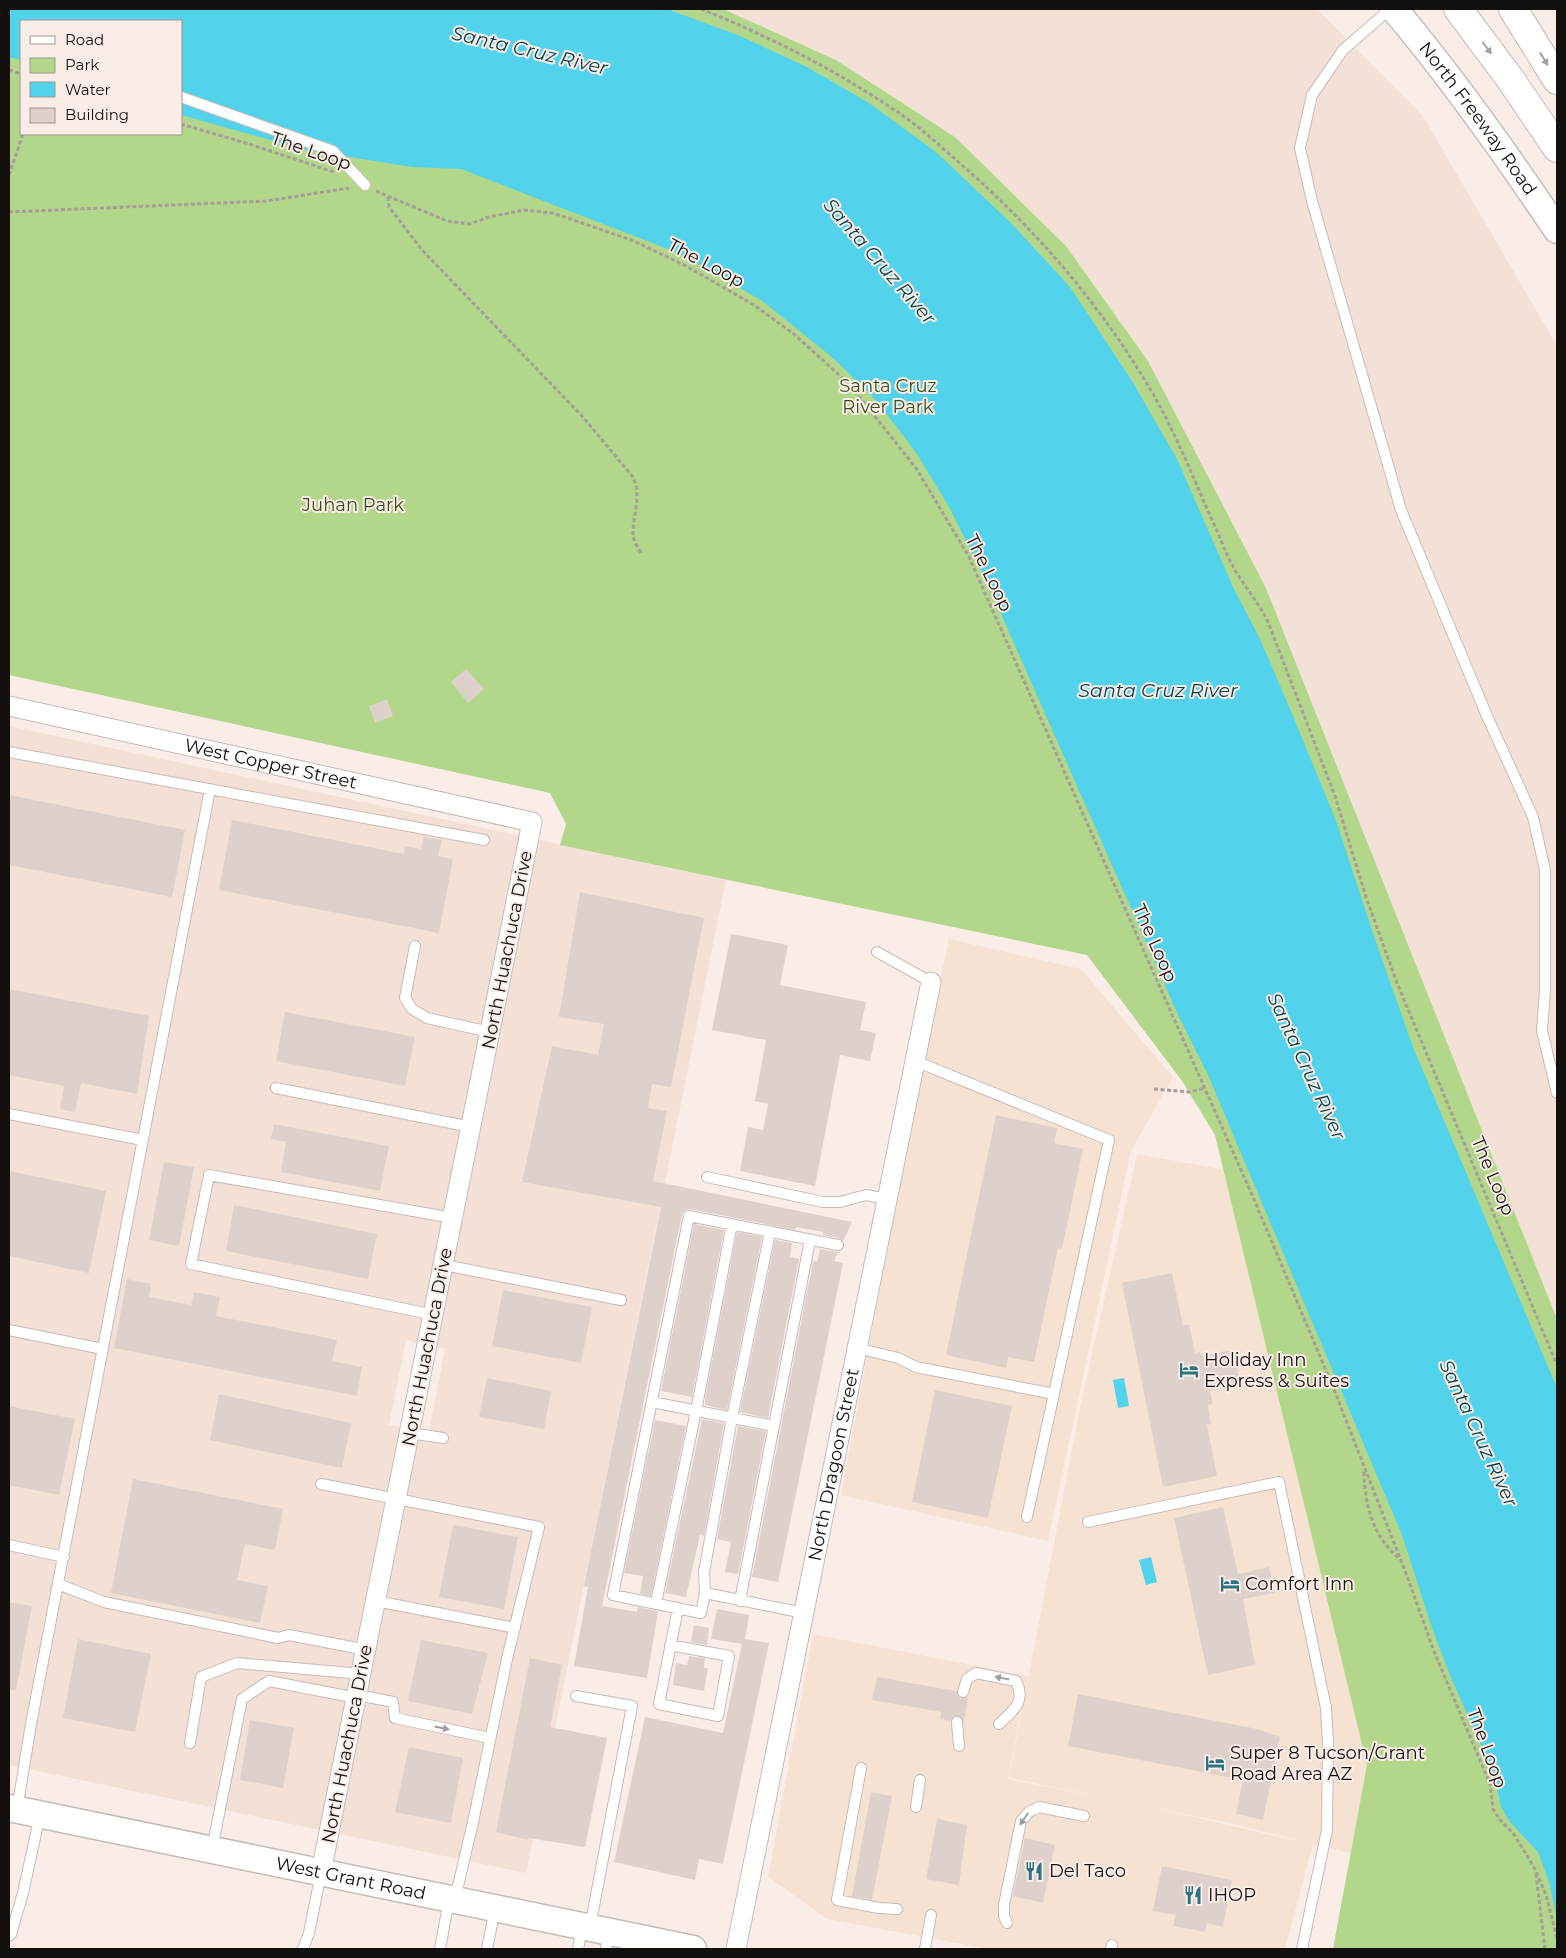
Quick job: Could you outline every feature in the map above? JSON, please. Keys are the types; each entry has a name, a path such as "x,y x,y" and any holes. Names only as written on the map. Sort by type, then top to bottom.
{"highway":[{"path":"1458,9 1511,80 1557,148"},
{"path":"1513,9 1557,80"}],"main road":[{"name":"North Freeway Road","path":"1392,9 1430,52 1475,111 1557,230"},
{"name":"West Grant Road","path":"22,1811 495,1909 593,1937 693,1949"}],"street":[{"name":"West Copper Street","path":"9,706 532,822"},
{"name":"North Huachuca Drive","path":"321,1872 532,822"},
{"name":"North Dragoon Street","path":"736,1949 931,982"}],"lane":[{"path":"1392,9 1343,50 1312,95 1300,148 1312,201 1401,510 1487,716 1533,817 1545,870 1545,990 1542,1030 1557,1094"},
{"path":"182,97 333,151 365,185"},
{"path":"9,752 484,840"},
{"path":"9,1936 23,1893 22,1811 31,1724 210,789"},
{"path":"415,946 405,998 412,1009 427,1018 490,1032"},
{"path":"877,952 931,982"},
{"path":"915,1061 1110,1140 1027,1517"},
{"path":"276,1088 471,1127"},
{"path":"9,1114 143,1140"},
{"path":"434,1315 191,1264 208,1175 453,1218"},
{"path":"707,1177 823,1202 840,1202 866,1195 887,1199"},
{"path":"770,1232 732,1418 704,1572 705,1594 701,1612 613,1595 689,1216 838,1245"},
{"path":"656,1604 732,1224"},
{"path":"740,1600 810,1240"},
{"path":"444,1265 621,1300"},
{"path":"9,1330 103,1349"},
{"path":"857,1348 898,1358 916,1366 1054,1394"},
{"path":"652,1402 774,1426"},
{"path":"410,1433 443,1438"},
{"path":"1088,1522 1279,1482 1326,1708 1328,1743 1327,1830 1302,1949"},
{"path":"321,1484 539,1527 490,1738 473,1822 440,1949"},
{"path":"9,1546 64,1556"},
{"path":"58,1584 104,1602 278,1638 289,1636 367,1650"},
{"path":"705,1594 804,1613"},
{"path":"376,1602 515,1628"},
{"path":"670,1645 729,1656 718,1716 659,1704 670,1645 678,1608"},
{"path":"190,1742 201,1677 237,1663 362,1674"},
{"path":"963,1692 967,1679 976,1673 1016,1681 1021,1690 1017,1708 1000,1724"},
{"path":"212,1850 242,1699 269,1681 393,1702 395,1718 490,1738"},
{"path":"576,1696 632,1706 593,1937"},
{"path":"957,1722 959,1746"},
{"path":"861,1768 837,1900 879,1908 897,1909"},
{"path":"916,1807 920,1780"},
{"path":"1007,1923 1004,1916 1004,1905 1021,1821 1029,1812 1039,1807 1084,1816"},
{"path":"303,1949 309,1934 321,1872"},
{"path":"487,1949 495,1909"},
{"path":"925,1949 932,1915"}],"path":[{"name":"The Loop","path":"701,9 791,48 824,66 893,109 926,133 1000,198 1067,270 1108,324 1150,388 1189,468 1232,564 1260,606 1268,622 1336,796 1366,896 1397,983 1557,1365"},
{"name":"The Loop","path":"182,124 318,166 447,221 470,224 489,217 524,210 553,213 634,241 686,266 754,305 795,335 849,384 916,468 969,557 1205,1088 1335,1392 1401,1560 1433,1649 1490,1784 1493,1809 1500,1820 1513,1833 1535,1869 1546,1895 1557,1938"},
{"path":"9,175 23,135"},
{"path":"9,212 266,201 365,185"},
{"path":"388,196 389,207 422,250 583,417 632,476 637,484 638,495 633,538 642,555"},
{"path":"1154,1089 1190,1092 1205,1088"},
{"name":"The Loop","path":"1364,1469 1368,1512 1373,1525 1388,1550 1401,1560"},
{"path":"1535,1869 1546,1949"}],"shaded area":[{"path":"723,9 1317,9 1423,116 1557,346 1557,1319 1266,588 1148,361 1066,246 955,137 836,60"},
{"path":"9,726 726,880 526,1873 9,1765","holes":["406,1340 445,1349 429,1432 389,1425"]},
{"path":"949,939 1081,969 1173,1077 1131,1151 1048,1541 841,1495 923,1059"},
{"path":"1137,1154 1232,1171 1374,1766 1358,1855 1313,1844 1285,1949 988,1949 827,1919 768,1877 813,1634 1028,1676 1008,1779 1145,1806 1009,1778 1080,1408","holes":["1146,1806 1234,1824 1307,1843"]}],"green space":[{"name":"Santa Cruz River Park","path":"9,9 723,9 836,60 955,137 1066,246 1148,361 1266,588 1557,1319 1557,1949 1333,1949 1367,1765 1215,1135 1182,1081 1087,955 560,845 566,824 550,793 9,675"}],"water":[{"name":"Santa Cruz River","path":"9,9 667,9 740,36 807,67 869,103 936,152 1011,223 1070,287 1132,381 1177,459 1234,589 1260,639 1335,818 1413,1047 1557,1388 1557,1919 1549,1882 1538,1852 1510,1822 1501,1807 1494,1775 1449,1673 1431,1625 1402,1535 1208,1075 1179,1017 986,580 949,507 917,454 872,396 833,358 761,300 678,253 461,169 412,167 306,150 182,115 182,20 20,20 20,60 9,57"},
{"path":"1124,1378 1129,1406 1118,1408 1113,1380"},
{"path":"1151,1557 1157,1582 1146,1585 1139,1560"}],"building":[{"path":"466,669 484,689 468,703 451,682"},
{"path":"387,699 393,716 375,723 369,706"},
{"path":"9,795 185,830 172,897 9,865"},
{"path":"232,820 404,854 405,846 421,849 423,837 442,840 438,856 453,859 439,933 219,890"},
{"path":"580,892 704,918 671,1087 652,1084 648,1108 667,1111 653,1181 852,1222 843,1241 839,1238 823,1235 823,1232 796,1227 795,1230 690,1209 682,1214 602,1606 637,1612 638,1607 658,1611 647,1678 574,1666 588,1587 584,1586 661,1207 522,1182 552,1046 598,1055 604,1024 559,1017"},
{"path":"731,934 788,945 780,985 866,1002 860,1030 876,1033 870,1061 840,1055 815,1186 740,1171 748,1127 763,1130 768,1104 755,1101 766,1040 712,1030"},
{"path":"9,989 149,1016 137,1094 81,1083 75,1112 60,1109 64,1086 9,1075"},
{"path":"285,1012 415,1037 405,1086 276,1061"},
{"path":"996,1115 1057,1128 1054,1143 1083,1149 1062,1249 1058,1248 1034,1362 1008,1357 1006,1368 946,1355"},
{"path":"274,1124 389,1146 380,1191 281,1172 286,1142 271,1139"},
{"path":"164,1162 194,1167 179,1246 149,1240"},
{"path":"9,1171 106,1191 89,1273 9,1256"},
{"path":"234,1205 377,1234 368,1279 226,1251"},
{"path":"694,1224 724,1230 692,1397 661,1391"},
{"path":"737,1232 762,1237 727,1410 705,1405 705,1399"},
{"path":"775,1240 792,1243 790,1257 799,1259 768,1418 740,1412"},
{"path":"820,1249 838,1252 834,1261 843,1263 778,1582 752,1577 813,1261 817,1262"},
{"name":"Holiday Inn Express & Suites","path":"1172,1273 1183,1326 1189,1324 1195,1353 1200,1352 1202,1356 1234,1350 1240,1385 1210,1391 1213,1404 1208,1405 1211,1424 1207,1425 1217,1476 1163,1487 1122,1283"},
{"path":"127,1279 151,1284 149,1297 191,1305 194,1292 220,1297 216,1316 337,1340 332,1361 362,1367 357,1396 114,1348"},
{"path":"503,1290 592,1307 581,1363 492,1346"},
{"path":"487,1378 551,1391 544,1429 479,1417"},
{"path":"935,1390 1012,1406 988,1518 912,1502"},
{"path":"219,1394 351,1423 342,1468 210,1440"},
{"path":"9,1406 75,1419 59,1495 9,1485"},
{"path":"702,1419 724,1423 704,1536 700,1535 686,1597 665,1593"},
{"path":"655,1420 686,1426 651,1596 640,1594 643,1576 624,1573"},
{"path":"738,1426 766,1431 738,1574 725,1572 731,1542 717,1539"},
{"path":"133,1479 283,1509 275,1550 245,1544 237,1580 268,1586 260,1623 111,1593"},
{"name":"Comfort Inn","path":"1223,1507 1238,1574 1269,1567 1275,1593 1243,1599 1255,1665 1208,1675 1174,1518"},
{"path":"453,1525 518,1537 504,1609 439,1597"},
{"path":"9,1602 32,1606 16,1690 9,1690"},
{"path":"717,1609 749,1615 745,1639 769,1643 723,1864 699,1859 695,1880 614,1862 645,1717 723,1733 742,1644 711,1639"},
{"path":"694,1625 709,1628 707,1645 691,1642"},
{"path":"78,1639 151,1654 135,1732 63,1718"},
{"path":"421,1640 488,1653 472,1714 408,1701"},
{"path":"689,1656 705,1658 704,1668 708,1668 704,1691 673,1685 676,1663 687,1665"},
{"path":"530,1658 562,1665 550,1727 607,1738 585,1847 528,1838 528,1840 496,1832"},
{"path":"877,1677 956,1691 961,1699 968,1697 964,1721 959,1716 954,1716 950,1721 940,1719 941,1712 872,1700"},
{"name":"Super 8 Tucson/Grant Road Area AZ","path":"1078,1694 1257,1729 1280,1737 1263,1820 1236,1814 1243,1780 1068,1746"},
{"path":"250,1720 294,1728 283,1788 240,1780"},
{"path":"409,1747 463,1758 451,1823 395,1812"},
{"path":"871,1792 892,1796 872,1900 852,1896"},
{"path":"937,1819 967,1825 959,1885 926,1879"},
{"name":"Del Taco","path":"1025,1838 1055,1845 1043,1903 1013,1896"},
{"name":"IHOP","path":"1162,1866 1232,1880 1223,1927 1207,1923 1205,1932 1173,1926 1176,1915 1153,1911"}],"place":[{"name":"Holiday Inn Express & Suites","path":"1189,1370"},
{"name":"Comfort Inn","path":"1230,1584"},
{"name":"Super 8 Tucson/Grant Road Area AZ","path":"1215,1763"},
{"name":"Del Taco","path":"1034,1871"},
{"name":"IHOP","path":"1193,1895"}],"park label":[{"name":"Juhan Park","path":"353,505"}]}
